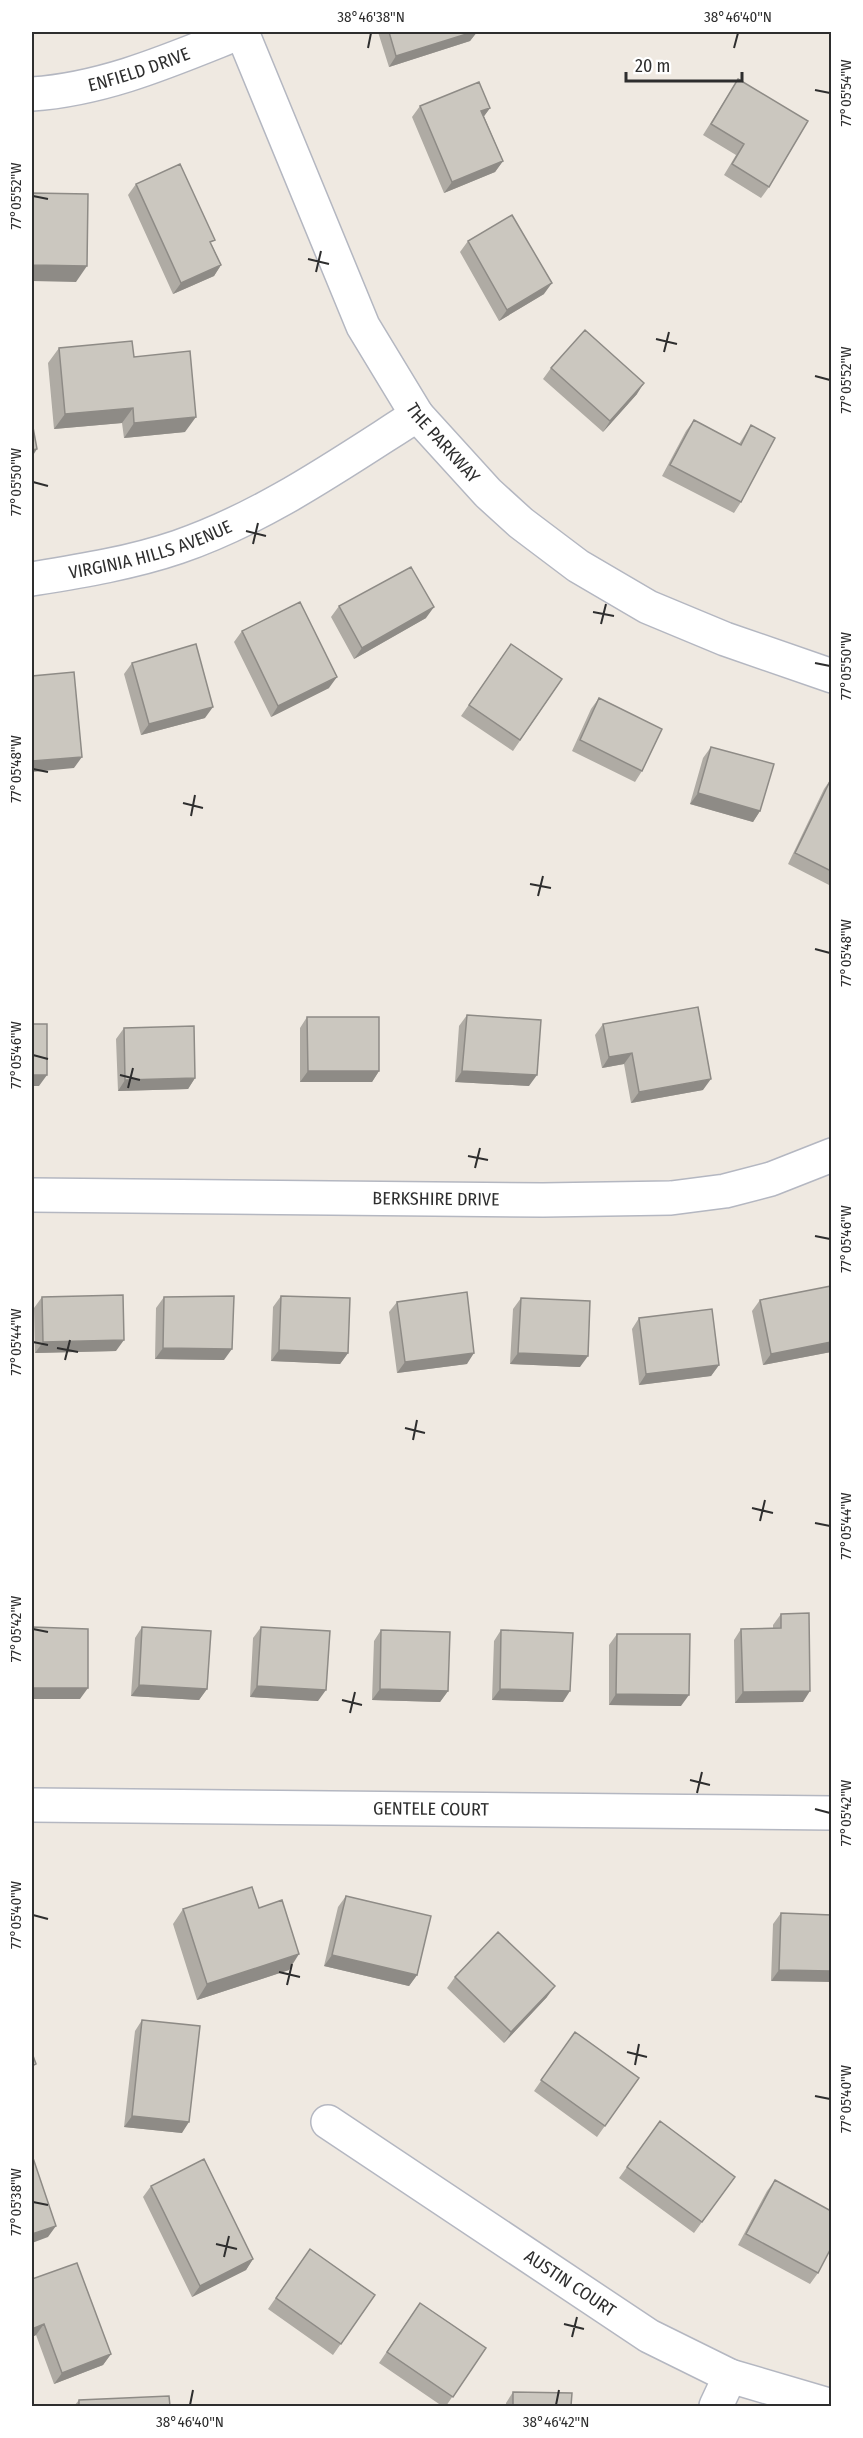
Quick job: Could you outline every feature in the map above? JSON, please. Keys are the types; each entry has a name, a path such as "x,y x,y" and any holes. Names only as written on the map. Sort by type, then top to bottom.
{"street":[{"name":"ENFIELD DRIVE","path":"32,94 89,86 136,74 242,32"},
{"name":"THE PARKWAY","path":"242,32 363,326 417,415 488,493 521,523 578,566 648,607 725,639 831,676"},
{"name":"VIRGINIA HILLS AVENUE","path":"32,579 98,568 177,547 233,524 282,501 417,415"},
{"name":"BERKSHIRE DRIVE","path":"32,1195 543,1200 671,1198 725,1191 771,1179 831,1155"},
{"name":"GENTELE COURT","path":"32,1805 831,1813"},
{"name":"AUSTIN COURT","path":"328,2122 649,2336 730,2376 831,2406"},
{"path":"716,2406 730,2376"}],"building":[{"path":"389,32 473,32 396,56"},
{"path":"738,79 808,121 769,187 732,164 744,144 711,124"},
{"path":"479,82 490,108 481,111 503,161 452,182 420,106"},
{"path":"180,164 215,240 210,242 221,265 181,283 136,184"},
{"path":"32,193 88,194 87,266 32,265"},
{"path":"512,215 552,283 507,310 468,241"},
{"path":"585,330 644,383 610,421 551,368"},
{"path":"132,341 134,357 190,351 196,417 134,423 133,408 65,414 59,348"},
{"path":"694,420 741,445 751,425 775,438 741,502 670,465"},
{"path":"32,422 37,449 32,450"},
{"path":"411,567 434,607 362,648 339,606"},
{"path":"300,602 337,677 278,706 242,631"},
{"path":"196,644 213,707 149,724 132,663"},
{"path":"511,644 562,679 520,740 469,705"},
{"path":"74,672 82,757 32,761 32,676"},
{"path":"599,698 662,729 642,771 580,740"},
{"path":"711,747 774,764 760,811 698,793"},
{"path":"831,779 831,871 795,853"},
{"path":"698,1007 711,1079 639,1092 632,1053 609,1057 603,1024"},
{"path":"467,1015 541,1020 537,1075 462,1071"},
{"path":"307,1017 379,1017 379,1071 308,1071"},
{"path":"32,1024 47,1024 47,1075 32,1075"},
{"path":"194,1026 195,1078 125,1080 124,1028"},
{"path":"831,1286 831,1342 771,1354 760,1300"},
{"path":"467,1292 474,1353 405,1362 397,1302"},
{"path":"123,1295 124,1340 43,1342 42,1297"},
{"path":"234,1296 232,1349 163,1348 164,1297"},
{"path":"281,1296 350,1298 348,1353 279,1350"},
{"path":"521,1298 590,1301 588,1356 518,1353"},
{"path":"712,1309 719,1365 646,1374 639,1318"},
{"path":"809,1613 810,1691 743,1692 741,1629 781,1628 781,1614"},
{"path":"32,1627 88,1629 88,1688 32,1688"},
{"path":"142,1627 211,1631 207,1689 139,1685"},
{"path":"261,1627 330,1631 326,1690 257,1686"},
{"path":"381,1630 450,1632 448,1691 380,1689"},
{"path":"501,1630 573,1633 570,1691 500,1689"},
{"path":"617,1634 690,1634 689,1695 616,1694"},
{"path":"252,1887 259,1908 282,1900 299,1954 207,1984 183,1909"},
{"path":"346,1896 431,1916 417,1975 332,1955"},
{"path":"781,1913 831,1915 831,1971 779,1970"},
{"path":"498,1932 555,1986 511,2032 455,1977"},
{"path":"142,2020 200,2026 189,2122 132,2116"},
{"path":"575,2032 639,2078 605,2126 541,2080"},
{"path":"32,2053 36,2064 32,2066"},
{"path":"660,2121 735,2177 702,2222 627,2167"},
{"path":"32,2155 56,2226 32,2234"},
{"path":"204,2159 253,2259 200,2286 151,2186"},
{"path":"775,2180 831,2211 831,2248 818,2273 746,2234"},
{"path":"310,2249 375,2295 341,2344 276,2298"},
{"path":"77,2263 111,2354 62,2373 44,2324 32,2329 32,2279"},
{"path":"420,2303 486,2348 453,2397 387,2352"},
{"path":"513,2392 572,2393 571,2406 513,2406"},
{"path":"169,2396 170,2406 79,2406 79,2400"}]}
